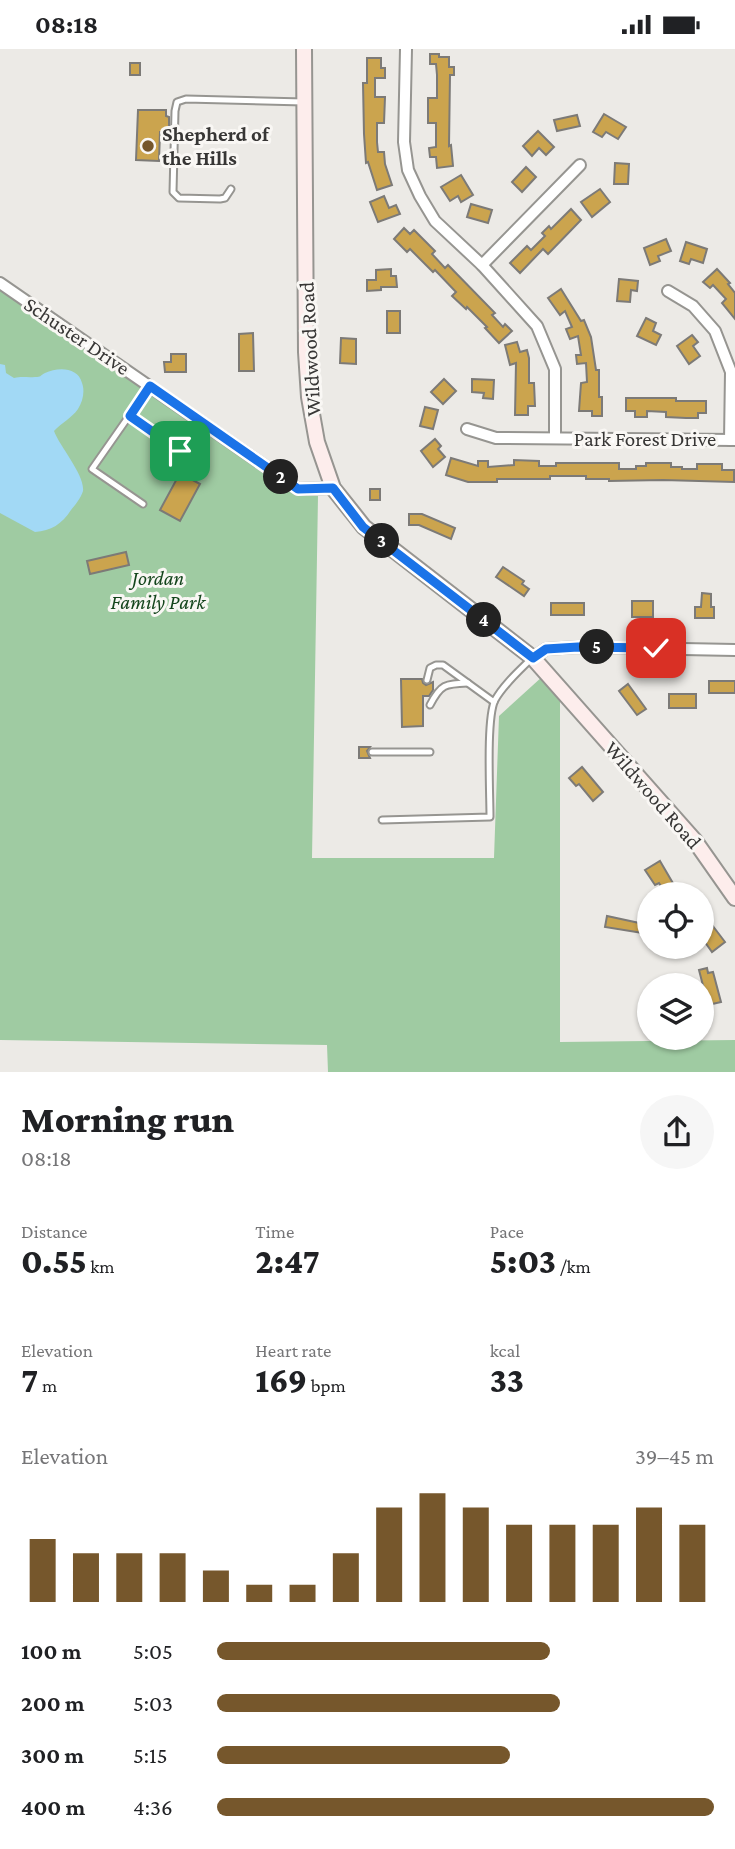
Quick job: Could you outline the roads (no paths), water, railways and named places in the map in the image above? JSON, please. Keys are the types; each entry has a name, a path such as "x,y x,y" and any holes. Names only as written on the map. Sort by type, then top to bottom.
{"street":[{"name":"Wildwood Road","path":"304,49 306,340 309,397 317,442 333,488 363,527 533,658 695,841 735,898"},
{"path":"406,49 404,142 408,170 435,221 482,265 537,326 555,369 555,438"},
{"path":"482,265 580,165"},
{"name":"Schuster Drive","path":"0,283 298,489 333,488"},
{"path":"668,291 693,306 715,331 731,372 733,440"},
{"name":"Park Forest Drive","path":"467,429 496,437 733,440"},
{"path":"533,658 546,649 578,647 735,650"}],"lane":[{"path":"231,189 225,198 220,199 179,198 173,192 177,102 186,99 305,102"},
{"path":"143,504 92,468 150,386"},
{"path":"130,416 180,451"},
{"path":"383,820 490,817 494,702 506,685 533,658"},
{"path":"427,680 430,668 443,665 494,702"},
{"path":"430,705 438,690 444,686 468,683"},
{"path":"372,753 430,753"}],"water":[{"path":"0,364 5,365 6,373 14,378 39,377 61,369 72,371 80,378 83,386 83,396 78,409 54,431 80,477 83,491 64,519 46,530 35,532 0,513"}],"place":[{"name":"Shepherd of the Hills","path":"148,146"}],"park label":[{"name":"Jordan Family Park","path":"158,590"}]}
